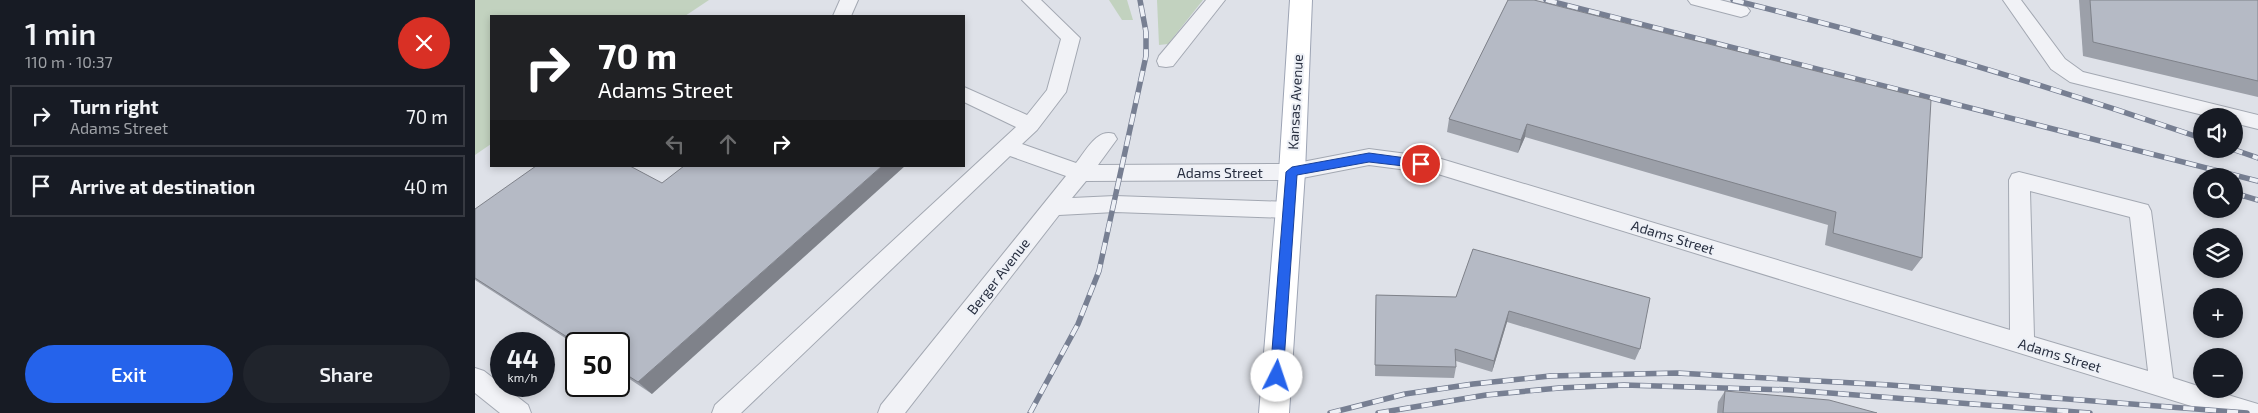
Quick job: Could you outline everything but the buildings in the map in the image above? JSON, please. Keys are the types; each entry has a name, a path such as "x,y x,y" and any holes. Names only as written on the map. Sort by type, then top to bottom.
{"main road":[{"name":"Kansas Avenue","path":"1274,413 1292,172 1301,0"}],"street":[{"path":"842,15 849,0"},
{"path":"724,413 1008,147 1030,125 1056,92 1071,38 1031,0"},
{"path":"1166,61 1216,0"},
{"path":"1697,0 1741,10"},
{"path":"2012,0 2058,64 2077,77 2258,122"},
{"path":"965,94 1030,125"},
{"name":"Berger Avenue","path":"890,413 1107,139"},
{"path":"1008,147 1080,173"},
{"name":"Adams Street","path":"1080,173 1292,172 1369,158 1438,166 2251,413"},
{"path":"2022,344 2019,180 2140,211 2162,386"},
{"path":"1053,206 1115,204 1289,210"},
{"path":"475,379 519,413"}],"green space":[{"path":"475,0 709,0 686,15 490,15 490,145 475,155"},
{"path":"1109,0 1127,0 1133,20 1122,20"},
{"path":"1157,0 1203,0 1168,44 1159,45"}],"railway":[{"path":"1030,413 1078,324 1099,271 1146,56 1146,32 1140,0"},
{"path":"1546,0 2258,181"},
{"path":"1733,0 1968,64 2193,135"},
{"path":"2243,153 2258,158"},
{"path":"2243,196 2258,200"},
{"path":"1330,413 1405,394 1473,384 1550,376 1677,373 1890,385 2247,413"},
{"path":"1378,413 1486,395 1559,388 1624,385 1791,390 2090,413"}],"route":[{"path":"1277,376 1292,172 1369,158 1421,164"}]}
